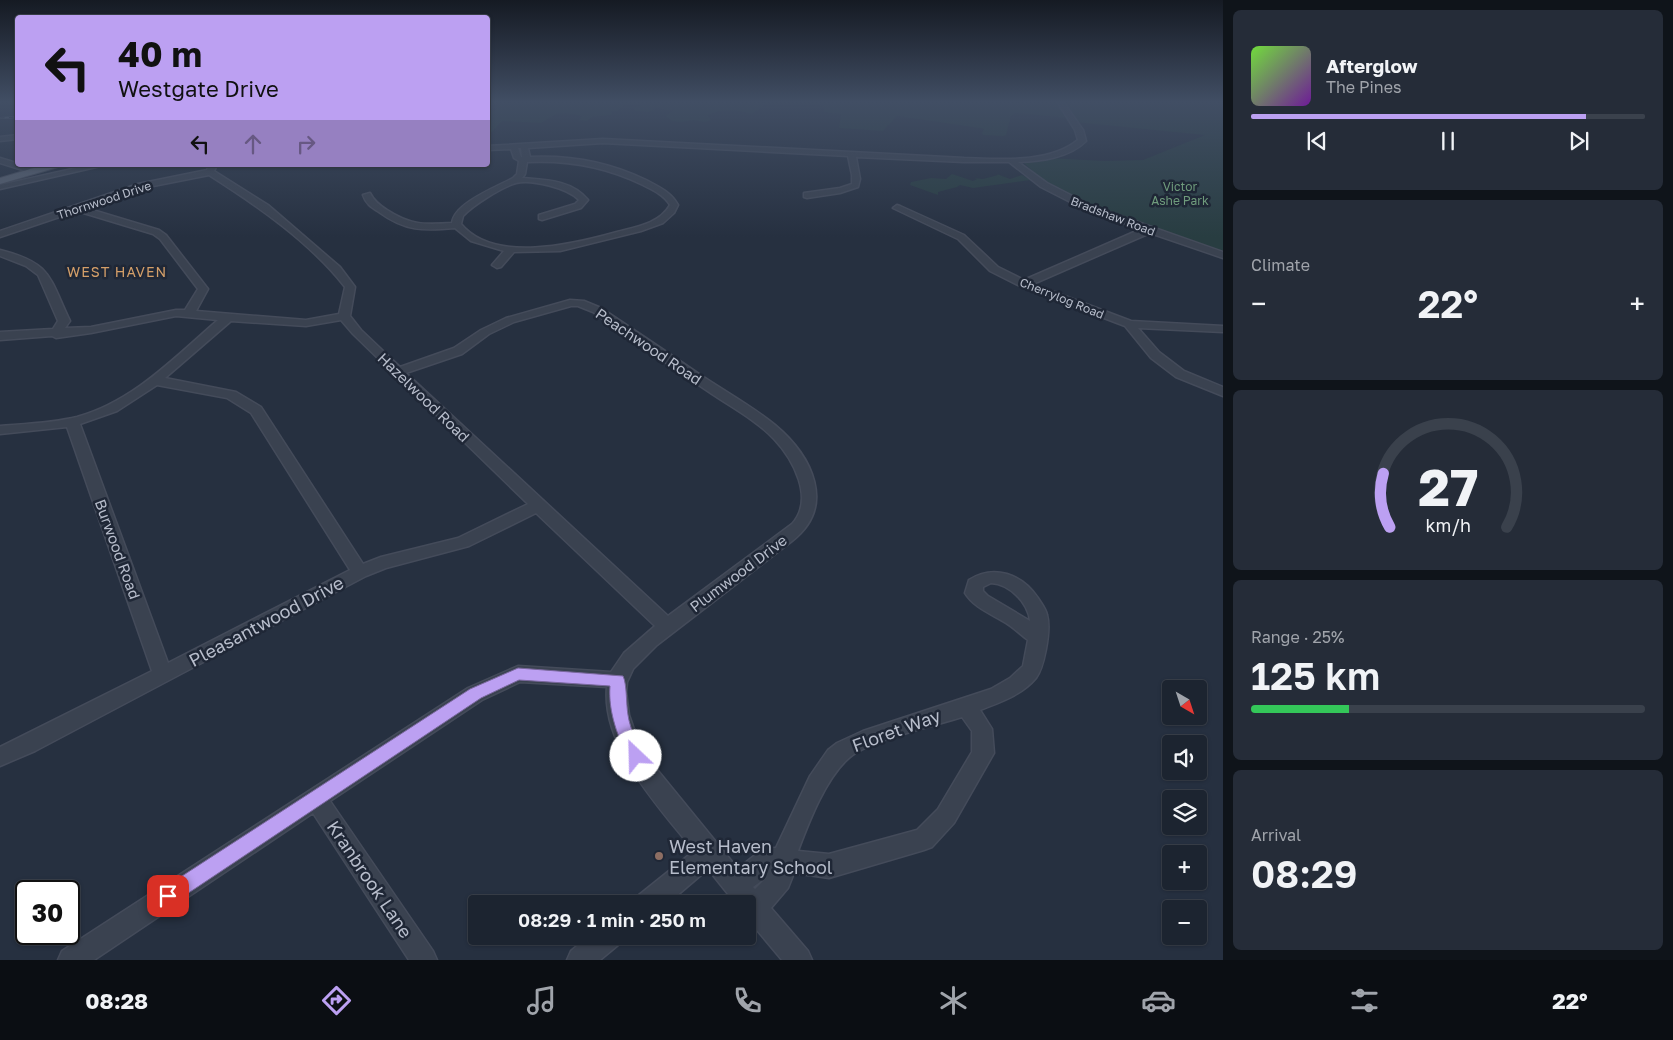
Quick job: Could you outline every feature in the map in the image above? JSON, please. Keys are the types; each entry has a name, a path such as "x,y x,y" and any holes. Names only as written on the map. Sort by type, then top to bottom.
{"main road":[{"path":"0,175 32,167"},
{"path":"0,181 48,167"},
{"path":"0,181 26,169"}],"street":[{"path":"514,148 518,158 523,160 566,158 599,164 662,192 669,196 674,204 669,214 657,222 582,245 546,250 511,249 472,238 457,224 456,220 462,210 516,180 521,174 523,160 526,158 524,148"},
{"path":"733,148 1011,160 1060,153 1071,148"},
{"path":"807,195 855,186 855,166 851,154"},
{"name":"Bradshaw Road","path":"1011,160 1038,182 1106,215 1223,255"},
{"path":"0,161 15,165"},
{"path":"21,167 26,169"},
{"path":"0,187 91,167"},
{"path":"0,336 56,334 91,330 176,313 306,323 344,316 350,287 336,269 265,208 211,168"},
{"name":"Thornwood Drive","path":"0,234 141,186 211,168"},
{"path":"516,180 562,185 579,192 584,200 578,206 542,217"},
{"path":"366,195 369,201 404,225 417,228 457,224"},
{"path":"78,208 156,232 163,237 203,289 200,297 188,314"},
{"name":"Cherrylog Road","path":"896,208 961,237 994,269 1024,284 1129,324 1155,355 1180,374 1223,392"},
{"path":"1024,284 1148,230"},
{"path":"497,265 511,249"},
{"path":"0,253 32,265 43,274 64,321 56,334"},
{"name":"Peachwood Road","path":"398,371 458,351 485,332 510,320 560,304 580,303 590,306 769,427 784,440 796,455 808,488 809,504 806,517"},
{"name":"Hazelwood Road","path":"344,316 461,433 667,626"},
{"path":"0,430 72,422 93,417 118,405 153,380 228,318"},
{"path":"1129,324 1223,329"},
{"path":"153,380 231,395 256,410 360,572"},
{"name":"Burwood Road","path":"72,422 163,675"},
{"name":"Pleasantwood Drive","path":"0,757 28,745 360,572 381,563 463,542 539,505"},
{"name":"Plumwood Drive","path":"617,680 630,659 667,626 779,543 806,517"},
{"name":"Floret Way","path":"756,906 781,876 783,860 796,828 826,768 843,750 882,733 1010,690 1030,671 1035,655 1037,637"},
{"path":"70,960 475,694 518,674 617,680 620,718 629,743 643,769 744,895"},
{"path":"736,885 770,859 829,866 924,839 946,816 983,753 982,729 966,706"},
{"name":"Kranbrook Lane","path":"316,799 424,960"},
{"path":"659,895 710,853"},
{"path":"756,910 799,960"},
{"path":"580,960 598,945"}],"green space":[{"name":"Victor Ashe Park","path":"1173,148 1223,148 1223,251 1145,226 1090,205 1042,179 1024,163 1048,158 1105,161 1143,160"},
{"path":"952,174 973,181 977,179 974,178 983,179 997,174 1010,179 1022,175 1031,180 973,188 960,185 938,192 938,195 910,185 911,182 931,178 946,179"}],"place":[{"name":"West Haven Elementary School","path":"659,856"}],"district":[{"name":"WEST HAVEN","path":"117,271"}],"route":[{"path":"168,896 475,694 518,674 617,680 620,718 636,756"}]}
